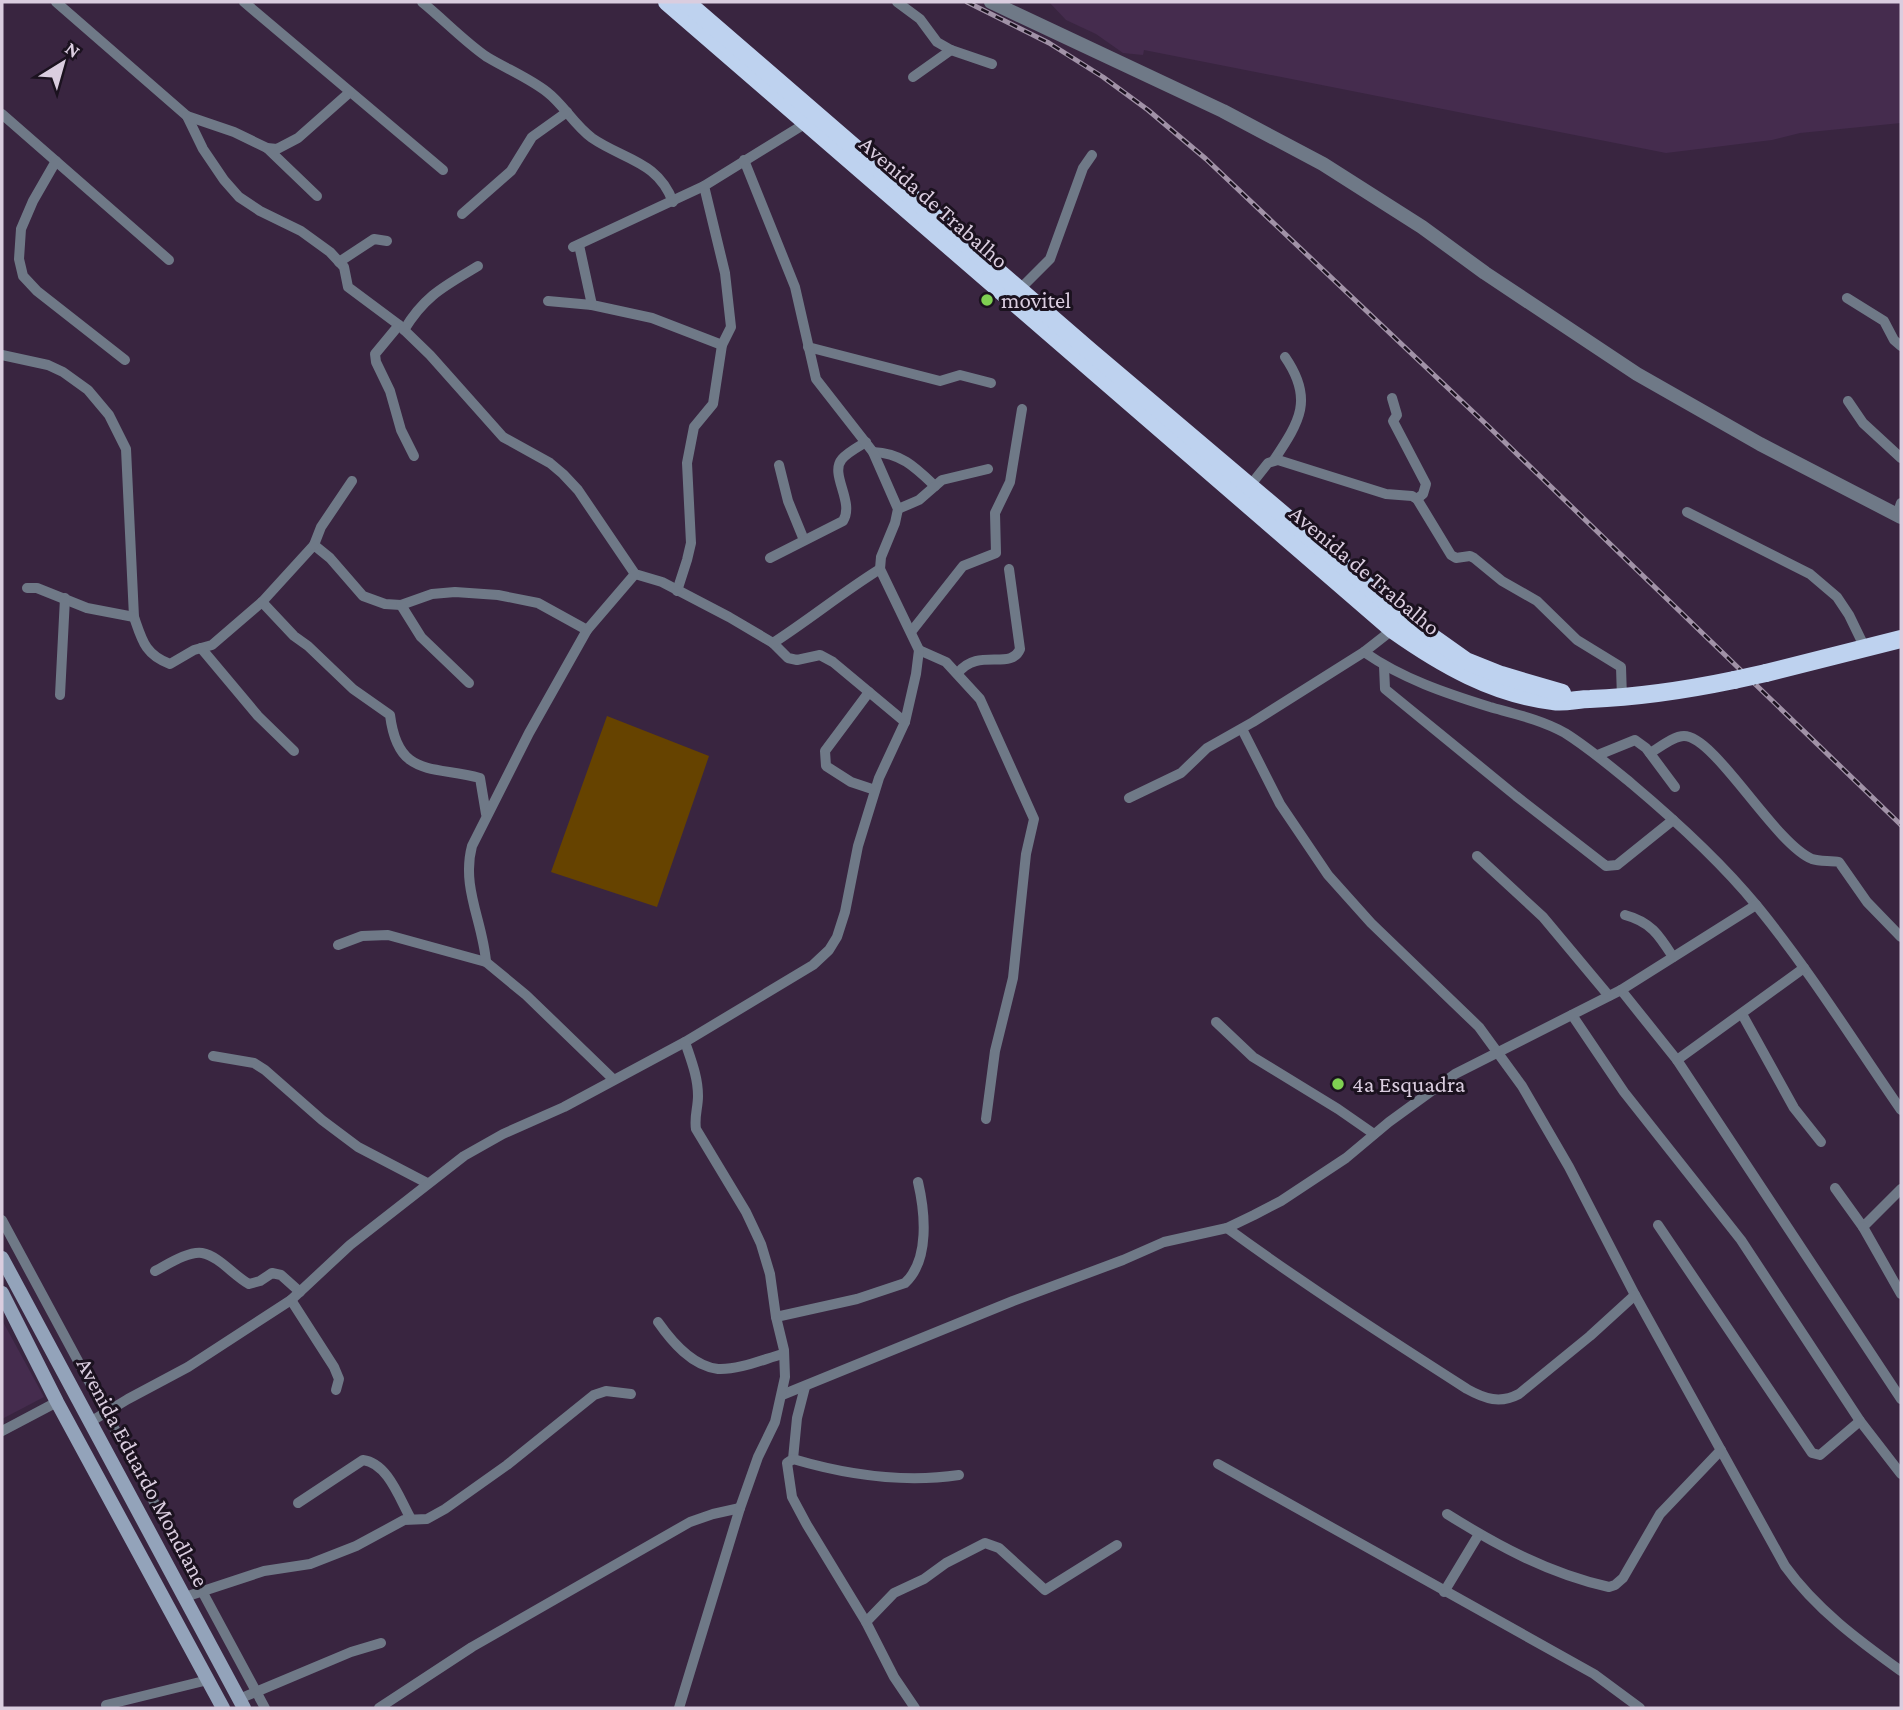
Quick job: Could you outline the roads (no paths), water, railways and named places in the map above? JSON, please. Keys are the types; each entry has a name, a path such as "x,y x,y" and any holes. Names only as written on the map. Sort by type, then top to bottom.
{"highway":[{"name":"Avenida de Trabalho","path":"667,2 742,58"},
{"name":"Avenida de Trabalho","path":"686,2 742,58 1398,624 1466,661 1501,675 1557,690 1579,699 1622,698"},
{"name":"Avenida de Trabalho","path":"966,253 1018,290 1086,357"},
{"name":"Avenida de Trabalho","path":"1185,441 1250,487 1310,548"},
{"path":"1622,698 1676,692 1734,680 1896,641"}],"main road":[{"name":"Avenida Eduardo Mondlane","path":"2,1258 241,1704"},
{"name":"Avenida Eduardo Mondlane","path":"2,1293 57,1402 223,1708"},
{"path":"57,1402 74,1392"}],"street":[{"path":"56,2 187,116 234,132 267,148 317,196"},
{"path":"244,2 443,170"},
{"path":"422,2 476,49 542,89 591,137 645,165 667,186 673,202"},
{"path":"897,2 920,19 937,42 951,50 992,64"},
{"path":"991,2 1213,106 1324,164 1412,220 1485,273 1637,374 1760,444 1900,512"},
{"path":"914,77 951,50"},
{"path":"267,148 277,149 298,138 350,92"},
{"path":"462,214 511,171 533,138 567,112"},
{"path":"2,114 169,260"},
{"path":"187,116 203,149 239,197 260,211 301,231 339,262 344,267 348,287 402,328 430,355 503,437 550,463 578,490 635,574 662,582 729,617 773,643 788,657 797,660 820,655 833,662 905,722"},
{"path":"592,305 576,246 704,186 812,119"},
{"path":"1018,290 1050,259 1083,168 1092,155"},
{"path":"90,1422 188,1367 296,1296 350,1245 464,1156 503,1134 565,1107 685,1042 813,965 829,950 837,937 845,912 858,846 875,790 905,722 919,650 880,569 881,557 898,509 873,452 828,398 816,379 795,287 744,160"},
{"path":"56,161 33,201 21,229 19,259 23,276 37,291 125,360"},
{"path":"677,592 691,543 687,463 694,427 713,404 722,345 731,327 725,273 704,186"},
{"path":"339,262 373,239 387,241"},
{"path":"414,456 401,430 390,391 375,354 436,290 449,285 478,266"},
{"path":"1847,298 1884,321 1894,340 1901,346"},
{"path":"548,301 592,305 652,318 722,345"},
{"path":"808,347 940,381 960,375 991,383"},
{"path":"2,355 48,365 88,390 108,415 126,449 134,617 142,641 155,659 170,664 194,650 212,645 262,602 314,545 321,527 352,481"},
{"path":"1250,487 1268,463 1274,460 1292,432 1302,403 1298,379 1284,357"},
{"path":"1392,398 1397,415 1393,421 1426,484 1423,494 1417,499"},
{"path":"1848,401 1863,423 1901,458"},
{"path":"911,632 962,565 996,553 995,513 1010,482 1022,409"},
{"path":"770,558 843,521 847,508 838,467 841,460 866,442"},
{"path":"873,452 900,457 911,463 935,486"},
{"path":"1274,460 1386,494 1412,496 1417,499 1440,541 1451,555 1456,558 1474,558 1502,580 1537,601 1577,640 1621,667 1622,698"},
{"path":"779,465 788,501 804,540"},
{"path":"898,509 919,500 935,486 952,477 988,469"},
{"path":"1687,512 1810,574 1837,597 1865,648"},
{"path":"314,545 330,558 363,596 385,604 401,605 432,594 454,592 498,595 538,603 587,630"},
{"path":"773,643 880,569"},
{"path":"958,673 964,665 977,660 1010,659 1017,655 1020,649 1009,569"},
{"path":"486,962 467,878 472,846 486,814 587,630 635,574"},
{"path":"27,588 37,588 87,608 134,617"},
{"path":"60,695 65,598"},
{"path":"262,602 293,636 353,688 390,715 392,734 404,757 424,769 480,778 486,814"},
{"path":"401,605 421,637 469,683"},
{"path":"1129,798 1181,773 1207,748 1364,652 1398,624"},
{"path":"201,648 258,716 293,751"},
{"path":"919,650 946,662 980,699 1034,819 1026,853 1013,978 995,1051 986,1119"},
{"path":"1364,652 1384,666 1428,687 1551,726 1598,755 1674,820 1756,905 1804,968 1901,1110"},
{"path":"1384,666 1385,689 1606,866 1618,864 1674,820"},
{"path":"869,692 825,751 824,759 826,766 851,782 875,790"},
{"path":"1242,729 1280,804 1328,875 1371,923 1479,1027 1522,1086 1569,1167 1635,1295 1766,1534 1801,1587 1848,1631 1901,1671"},
{"path":"1650,753 1680,736 1688,736 1698,742 1724,766 1763,815 1794,846 1812,859 1839,862 1867,902 1901,937"},
{"path":"1598,755 1635,740 1650,753 1675,787"},
{"path":"1477,856 1543,917 1609,996"},
{"path":"782,1395 1164,1242 1227,1228 1292,1194 1346,1158 1455,1074 1621,990 1756,905"},
{"path":"1625,915 1641,919 1655,930 1673,957"},
{"path":"338,944 362,936 388,935 486,962 526,995 613,1079"},
{"path":"1676,1060 1804,968"},
{"path":"1621,990 1676,1060 1901,1399"},
{"path":"1742,1014 1794,1108 1821,1142"},
{"path":"1572,1015 1624,1092 1741,1241 1860,1421 1901,1474"},
{"path":"1216,1022 1253,1058 1374,1134"},
{"path":"679,1708 740,1508 758,1457 775,1422 785,1377 771,1274 746,1212 696,1129 694,1118 698,1084 685,1042"},
{"path":"213,1056 254,1063 358,1147 427,1183"},
{"path":"776,1317 857,1299 898,1286 910,1279 920,1256 922,1234 923,1212 918,1182"},
{"path":"1835,1188 1863,1227 1901,1294"},
{"path":"1863,1227 1901,1189"},
{"path":"2,1220 265,1708"},
{"path":"1658,1224 1812,1453 1820,1455 1860,1421"},
{"path":"1227,1228 1303,1284 1358,1320 1467,1389 1494,1400 1510,1399 1519,1394 1635,1295"},
{"path":"155,1271 202,1253 215,1259 249,1284 272,1273 281,1275 296,1296 334,1367 339,1379 336,1390"},
{"path":"659,1322 672,1341 692,1359 717,1369 736,1367 783,1354"},
{"path":"793,1459 797,1418 805,1387"},
{"path":"185,1597 264,1572 310,1564 356,1546 390,1526 411,1519 427,1519 506,1465 594,1395 606,1391 631,1394"},
{"path":"2,1431 57,1402"},
{"path":"1447,1514 1514,1554 1598,1584 1615,1585 1623,1578 1660,1514 1721,1450"},
{"path":"793,1459 851,1474 925,1480 959,1475"},
{"path":"793,1459 787,1463 792,1497 866,1622 894,1677 915,1708"},
{"path":"298,1503 363,1460 370,1461 383,1471 411,1519"},
{"path":"1217,1464 1594,1674 1640,1708"},
{"path":"379,1708 472,1647 690,1522 740,1508"},
{"path":"1444,1592 1479,1534"},
{"path":"866,1622 894,1594 924,1580 946,1563 985,1543 999,1548 1045,1590 1116,1545"},
{"path":"241,1704 256,1692 351,1652 381,1643"},
{"path":"106,1705 208,1680"}],"railway":[{"path":"967,2 1049,43 1103,77 1148,110 1206,159 1488,426 1901,825"}],"place":[{"name":"movitel","path":"987,300"},
{"name":"4a Esquadra","path":"1338,1084"}]}
